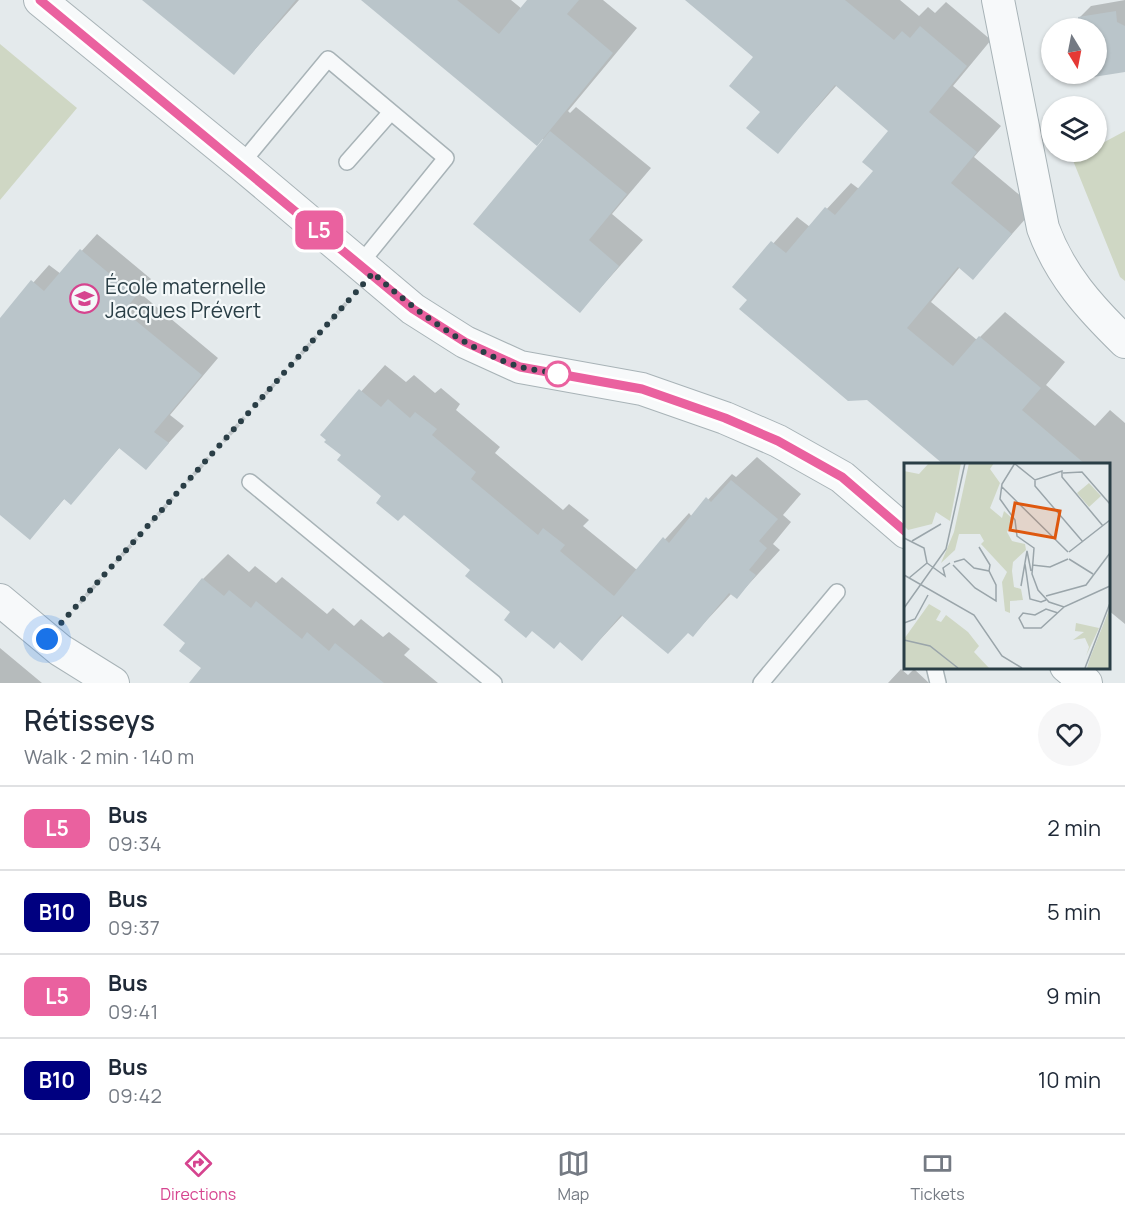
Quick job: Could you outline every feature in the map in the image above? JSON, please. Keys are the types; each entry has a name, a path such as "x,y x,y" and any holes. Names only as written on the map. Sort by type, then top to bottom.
{"street":[{"path":"40,0 241,164 413,309 465,342 520,367 642,389 725,418 778,441 842,477 904,530"},
{"path":"998,0 1043,228 1055,258 1078,294 1125,342"},
{"path":"0,600 47,639 112,683"},
{"path":"1068,668 1086,683"}],"lane":[{"path":"241,164 328,59 447,158 366,268"},
{"path":"347,162 391,112"},
{"path":"250,482 494,683"},
{"path":"761,683 837,592"},
{"path":"934,668 938,683"}],"path":[{"path":"47,639 366,268"}],"green space":[{"path":"0,44 77,108 0,200"},
{"path":"1125,131 1125,281 1120,277 1074,162 1107,162 1107,141"}],"building":[{"path":"142,0 296,0 234,75"},
{"path":"361,0 457,0 499,34 527,0 579,0 567,14 613,53 537,146"},
{"path":"685,0 845,0 894,40 902,31 910,38 920,26 967,66 929,112 977,152 951,183 1012,234 973,280 958,267 907,328 953,366 979,336 1041,388 1022,410 1084,463 942,463 867,400 848,401 739,309 747,300 732,287 771,241 786,253 825,207 835,215 873,171 862,162 888,131 835,85 778,154 746,128 760,112 729,86 753,57"},
{"path":"1116,11 1117,22 1125,26 1125,72 1107,75 1107,18 1078,17"},
{"path":"550,131 627,194 589,240 619,266 580,313 473,224"},
{"path":"80,249 136,296 124,311 202,375 154,432 169,443 146,470 119,448 71,505 64,499 30,540 0,515 0,318 31,280 44,291"},
{"path":"359,389 381,407 388,399 410,418 415,412 437,429 432,435 476,472 471,479 538,535 543,528 565,545 560,551 614,596 663,537 669,543 706,497 711,502 731,480 778,519 759,541 767,548 749,570 756,575 737,599 729,593 693,637 688,633 668,654 621,615 582,661 560,642 554,649 532,631 526,638 504,620 510,612 465,576 470,570 404,515 398,521 376,503 381,496 337,460 341,455 324,442 326,440 320,435"},
{"path":"202,578 224,596 229,590 251,608 256,601 302,639 307,632 329,651 335,643 384,683 189,683 201,668 179,651 185,643 163,625"}],"bus line":[{"name":"L5","path":"40,0 373,273 413,309 465,342 520,367 642,389 725,418 778,441 842,477 904,530"}],"place":[{"name":"École maternelle Jacques Prévert","path":"84,299"}],"route":[{"path":"47,639 373,273 413,309 465,342 520,367 558,374"}]}
